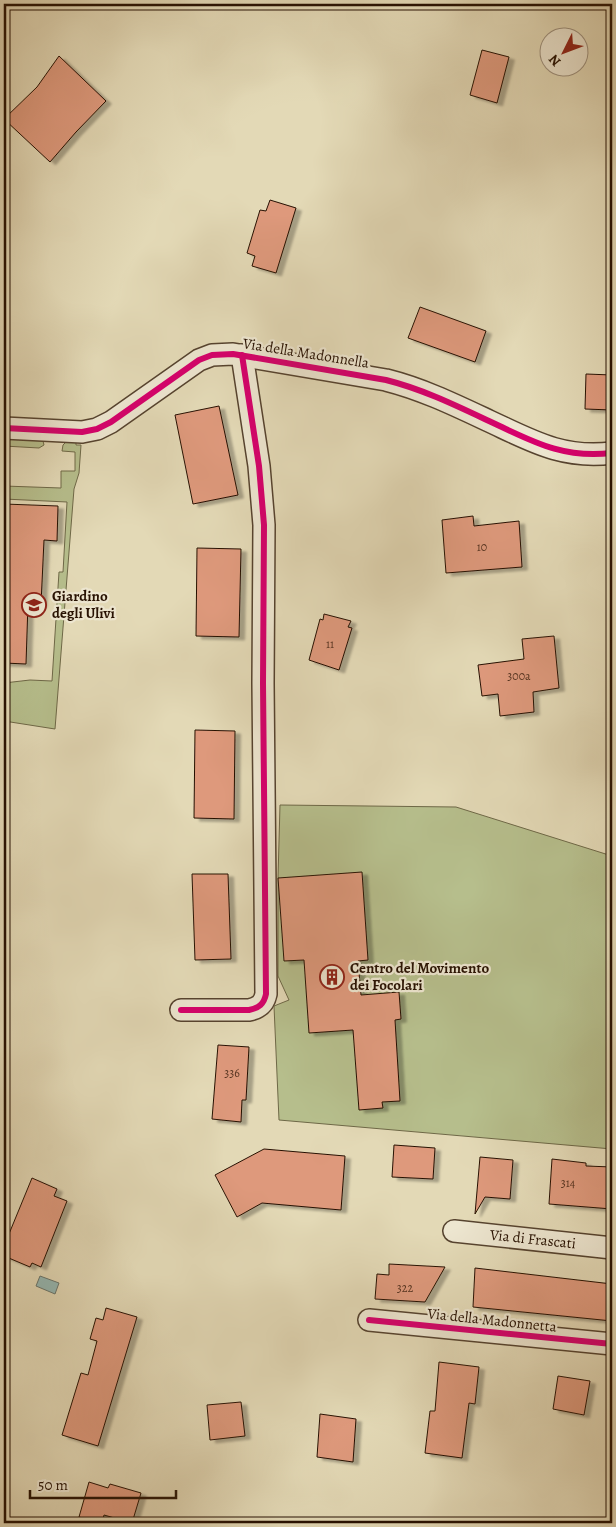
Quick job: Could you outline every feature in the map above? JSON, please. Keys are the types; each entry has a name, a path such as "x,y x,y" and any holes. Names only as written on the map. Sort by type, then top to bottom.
{"street":[{"name":"Via della Madonnella","path":"4,428 82,432 97,429 112,422 185,368 199,360 212,355 242,355 393,382 440,398 548,448 572,454 612,454"},
{"path":"181,1010 249,1010 256,1008 262,1003 266,994 263,683 264,525 259,466 242,355"},
{"name":"Via di Frascati","path":"454,1231 612,1248"},
{"name":"Via della Madonnetta","path":"368,1320 612,1344"}],"green space":[{"path":"4,438 40,439 44,445 39,448 4,446"},
{"path":"76,440 76,445 81,445 79,473 74,489 55,729 4,721 4,683 30,680 52,681 59,572 63,572 67,502 4,499 4,486 61,488 61,471 75,471 75,452 62,451 63,445 67,441"},
{"path":"280,805 456,807 612,856 612,1149 279,1120 274,1006 289,1000 278,976"}],"water":[{"path":"40,1276 59,1283 55,1294 36,1286"}],"building":[{"path":"482,50 509,57 497,103 470,95"},
{"path":"59,56 106,101 50,162 4,119 37,87"},
{"path":"270,200 296,208 276,273 252,266 255,256 247,253 260,210 266,211"},
{"path":"420,307 486,331 475,362 408,338"},
{"path":"586,374 612,375 612,410 585,409"},
{"path":"219,406 238,495 193,504 175,415"},
{"path":"4,504 58,506 57,541 44,540 41,604 28,603 26,664 4,663"},
{"path":"473,516 474,526 519,521 522,567 446,573 442,520"},
{"path":"197,548 241,549 239,637 196,636"},
{"path":"324,614 351,621 348,627 352,628 339,670 309,660 320,619 323,620"},
{"path":"554,636 559,688 533,692 534,712 500,716 498,694 482,696 478,665 524,659 522,639"},
{"path":"195,730 235,731 234,819 194,818"},
{"name":"Centro del Movimento dei Focolari","path":"362,872 368,960 358,961 361,995 399,992 401,1019 395,1020 400,1101 382,1102 383,1108 359,1110 353,1030 309,1033 304,960 284,961 278,878"},
{"path":"192,874 228,874 231,959 195,960"},
{"path":"218,1045 249,1047 246,1100 242,1100 241,1122 212,1119"},
{"path":"394,1145 435,1148 433,1179 392,1177"},
{"path":"264,1149 345,1156 341,1210 262,1203 237,1217 215,1175"},
{"path":"480,1157 513,1160 510,1199 485,1197 475,1214"},
{"path":"552,1159 586,1163 586,1166 612,1167 612,1209 549,1204"},
{"path":"32,1178 57,1189 54,1196 67,1201 41,1267 32,1263 30,1267 4,1256 4,1246"},
{"path":"389,1264 445,1267 425,1302 375,1299 377,1274 389,1275"},
{"path":"475,1268 612,1284 612,1321 473,1307"},
{"path":"106,1308 137,1317 98,1446 62,1435 81,1373 88,1375 97,1341 90,1339 96,1318 103,1320"},
{"path":"439,1362 479,1367 475,1404 469,1403 462,1458 425,1453 430,1411 435,1411"},
{"path":"558,1376 590,1381 584,1415 553,1409"},
{"path":"241,1402 245,1436 210,1440 207,1405"},
{"path":"320,1414 356,1419 353,1462 317,1457"},
{"path":"89,1482 108,1488 110,1484 141,1493 132,1523 104,1515 102,1523 79,1517"}],"cycle path":[{"path":"4,428 82,432 97,429 111,422 199,360 212,355 233,354 386,380 438,398 548,447 578,453 612,453"},
{"path":"181,1010 249,1010 260,1005 266,994 263,683 264,525 259,466 242,355"},
{"path":"369,1320 612,1344"}],"place":[{"name":"Giardino degli Ulivi","path":"34,605"},
{"name":"Centro del Movimento dei Focolari","path":"332,977"}]}
